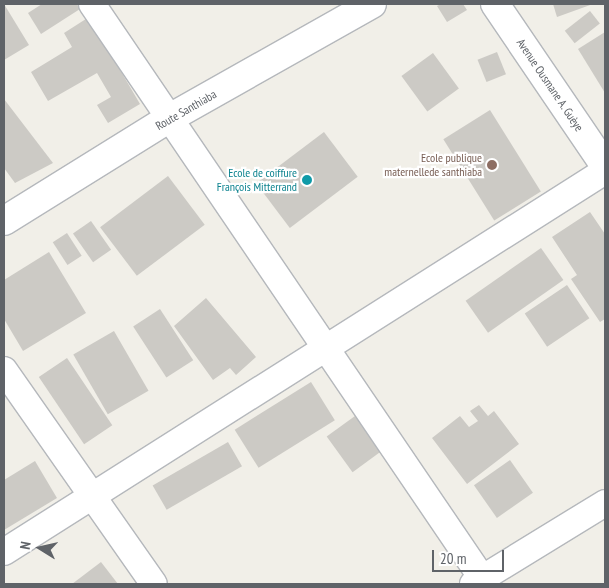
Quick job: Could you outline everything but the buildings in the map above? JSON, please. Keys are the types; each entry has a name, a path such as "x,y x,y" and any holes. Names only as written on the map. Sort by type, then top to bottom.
{"street":[{"path":"92,4 168,120 324,347 480,582 605,503"},
{"name":"Route Santhiaba","path":"4,220 168,120 372,4"},
{"name":"Avenue Ousmane A. Guèye","path":"495,4 605,166"},
{"path":"4,552 324,347 605,171"},
{"path":"4,370 154,584"}],"place":[{"name":"Ecole publique maternellede santhiaba","path":"492,165"},
{"name":"Ecole de coiffure François Mitterrand","path":"307,180"}]}
